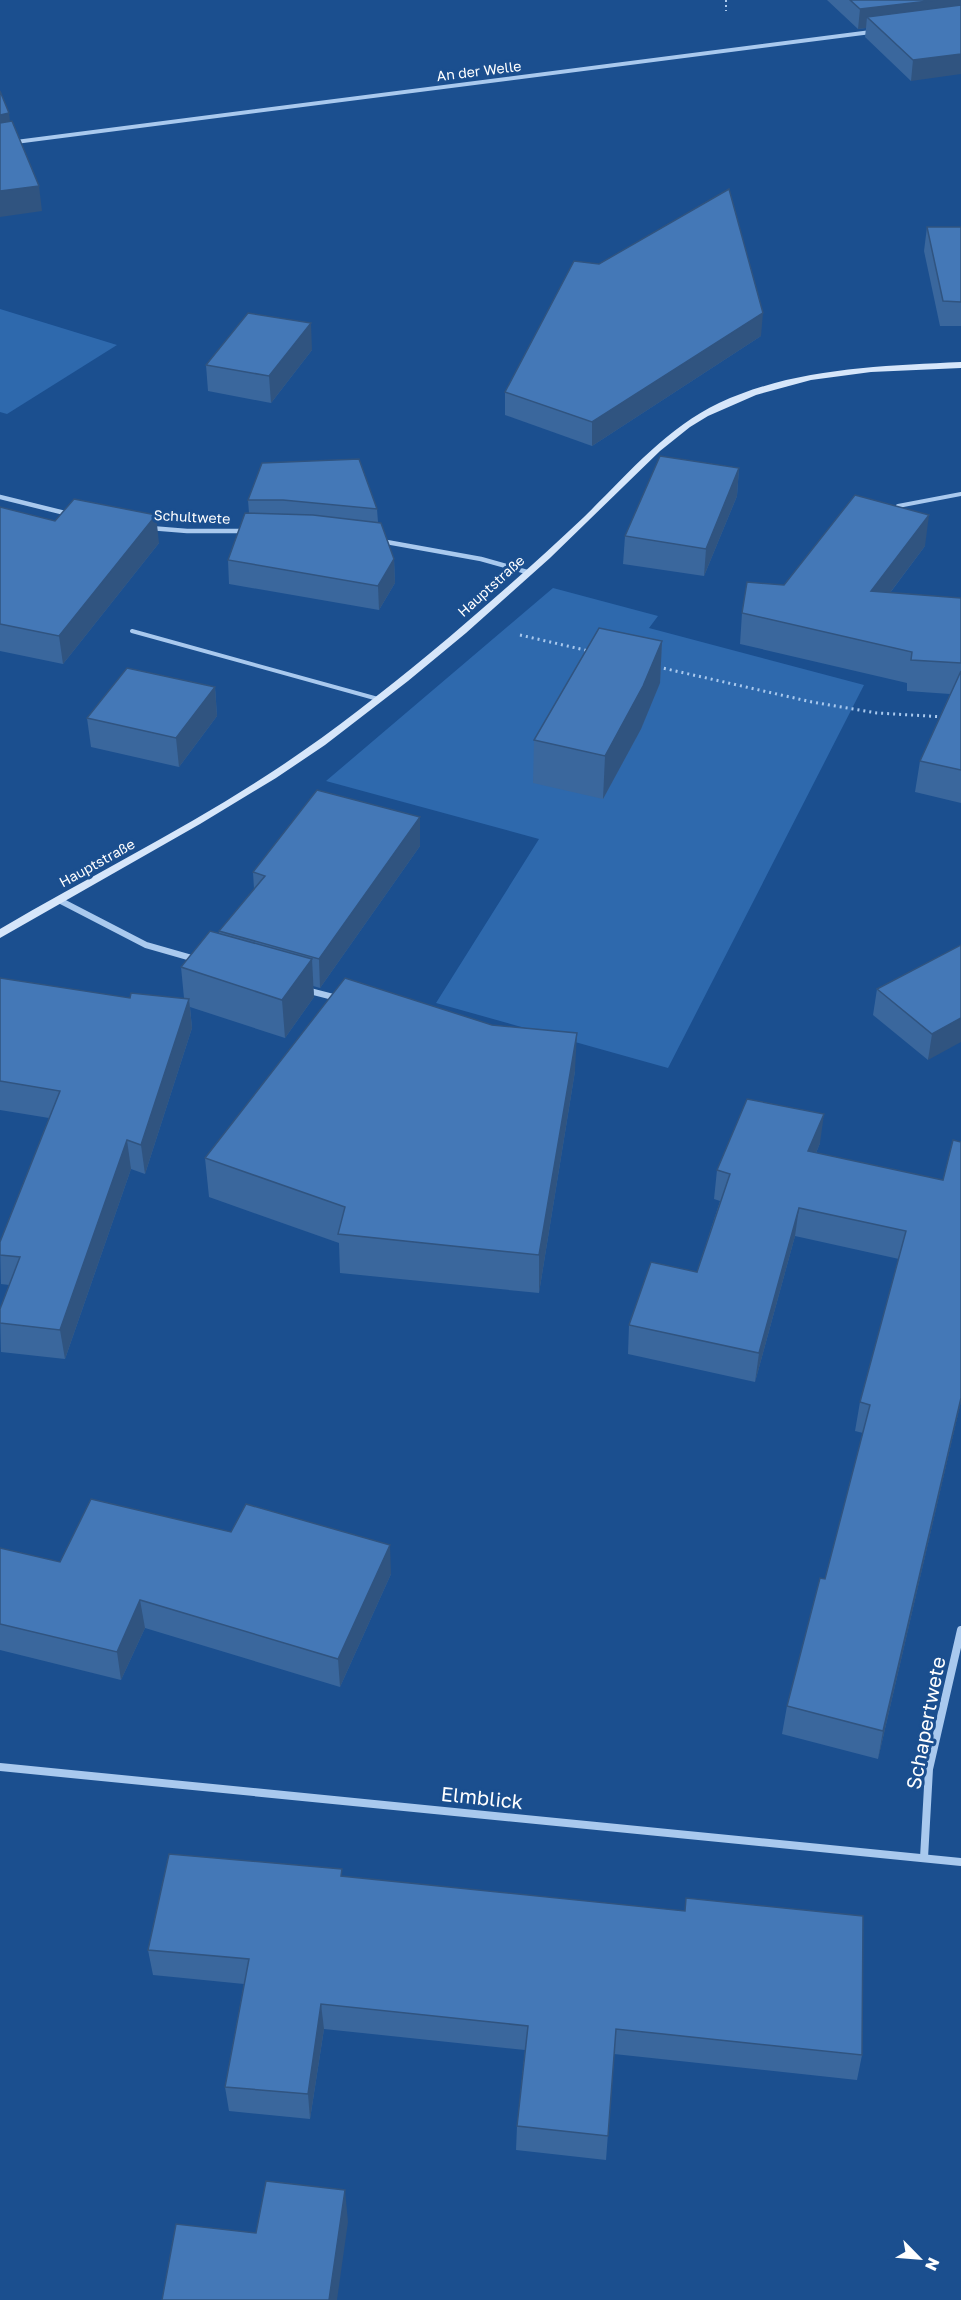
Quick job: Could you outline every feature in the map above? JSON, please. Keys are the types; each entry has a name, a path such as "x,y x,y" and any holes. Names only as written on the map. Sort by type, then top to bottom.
{"street":[{"name":"An der Welle","path":"0,144 878,31"},
{"name":"Hauptstraße","path":"0,934 180,832 287,767 378,699 470,624 602,505 655,449 684,426 722,405 753,393 821,376 860,370 961,365"},
{"path":"0,497 72,515"},
{"name":"Schultwete","path":"147,527 187,531 254,531"},
{"path":"375,540 481,559 527,572"},
{"name":"Hauptstraße","path":"59,900 146,945 202,961"},
{"path":"303,989 348,1001"},
{"name":"Schapertwete","path":"924,1858 929,1769 961,1630"},
{"name":"Elmblick","path":"0,1767 961,1862"}],"lane":[{"path":"898,506 961,494"},
{"path":"132,631 378,699"}],"path":[{"path":"470,624 595,652"},
{"path":"652,665 812,702 866,712 950,718"}],"shaded area":[{"path":"0,309 117,345 7,414 0,412"},
{"path":"553,588 658,616 649,628 864,685 668,1068 436,1003 539,839 326,781"}],"building":[{"path":"850,0 937,0 860,9"},
{"path":"961,5 961,54 913,60 867,17"},
{"path":"0,91 9,113 0,115"},
{"path":"12,121 39,186 0,191 0,123"},
{"path":"729,189 763,313 592,422 505,392 574,261 599,264"},
{"path":"927,227 961,227 961,302 943,301"},
{"path":"248,313 311,323 269,376 206,365"},
{"path":"660,456 739,468 706,549 625,536"},
{"path":"359,459 377,509 283,500 248,500 262,463"},
{"path":"855,495 929,515 871,591 961,598 961,663 911,660 912,652 742,613 747,582 784,585"},
{"path":"74,499 156,515 59,636 0,624 0,507 55,521"},
{"path":"245,513 313,515 381,523 394,559 378,586 228,560"},
{"path":"599,628 662,641 643,686 605,756 534,740"},
{"path":"127,668 215,687 176,738 87,718"},
{"path":"961,671 961,770 920,761"},
{"path":"317,790 420,817 319,959 219,931 265,876 253,872"},
{"path":"210,931 312,959 282,1000 181,967"},
{"path":"961,945 961,1018 932,1034 877,989"},
{"path":"0,978 130,998 131,993 189,999 141,1145 127,1140 60,1330 0,1323 0,1309 20,1257 0,1255 0,1242 60,1091 0,1081"},
{"path":"345,978 492,1025 577,1033 539,1255 338,1234 345,1207 205,1158"},
{"path":"747,1099 824,1114 808,1151 943,1180 953,1140 961,1142 961,1398 883,1731 787,1706 820,1578 825,1579 870,1405 860,1402 906,1231 799,1208 759,1353 629,1325 651,1262 697,1272 730,1174 717,1170"},
{"path":"91,1499 231,1532 246,1504 390,1545 338,1659 140,1600 117,1652 0,1624 0,1548 60,1562"},
{"path":"169,1854 342,1869 341,1876 685,1911 686,1898 863,1916 862,2055 616,2029 608,2136 517,2126 528,2026 321,2004 308,2094 225,2087 249,1959 148,1950"},
{"path":"266,2181 345,2190 329,2300 162,2300 176,2224 256,2233"}]}
